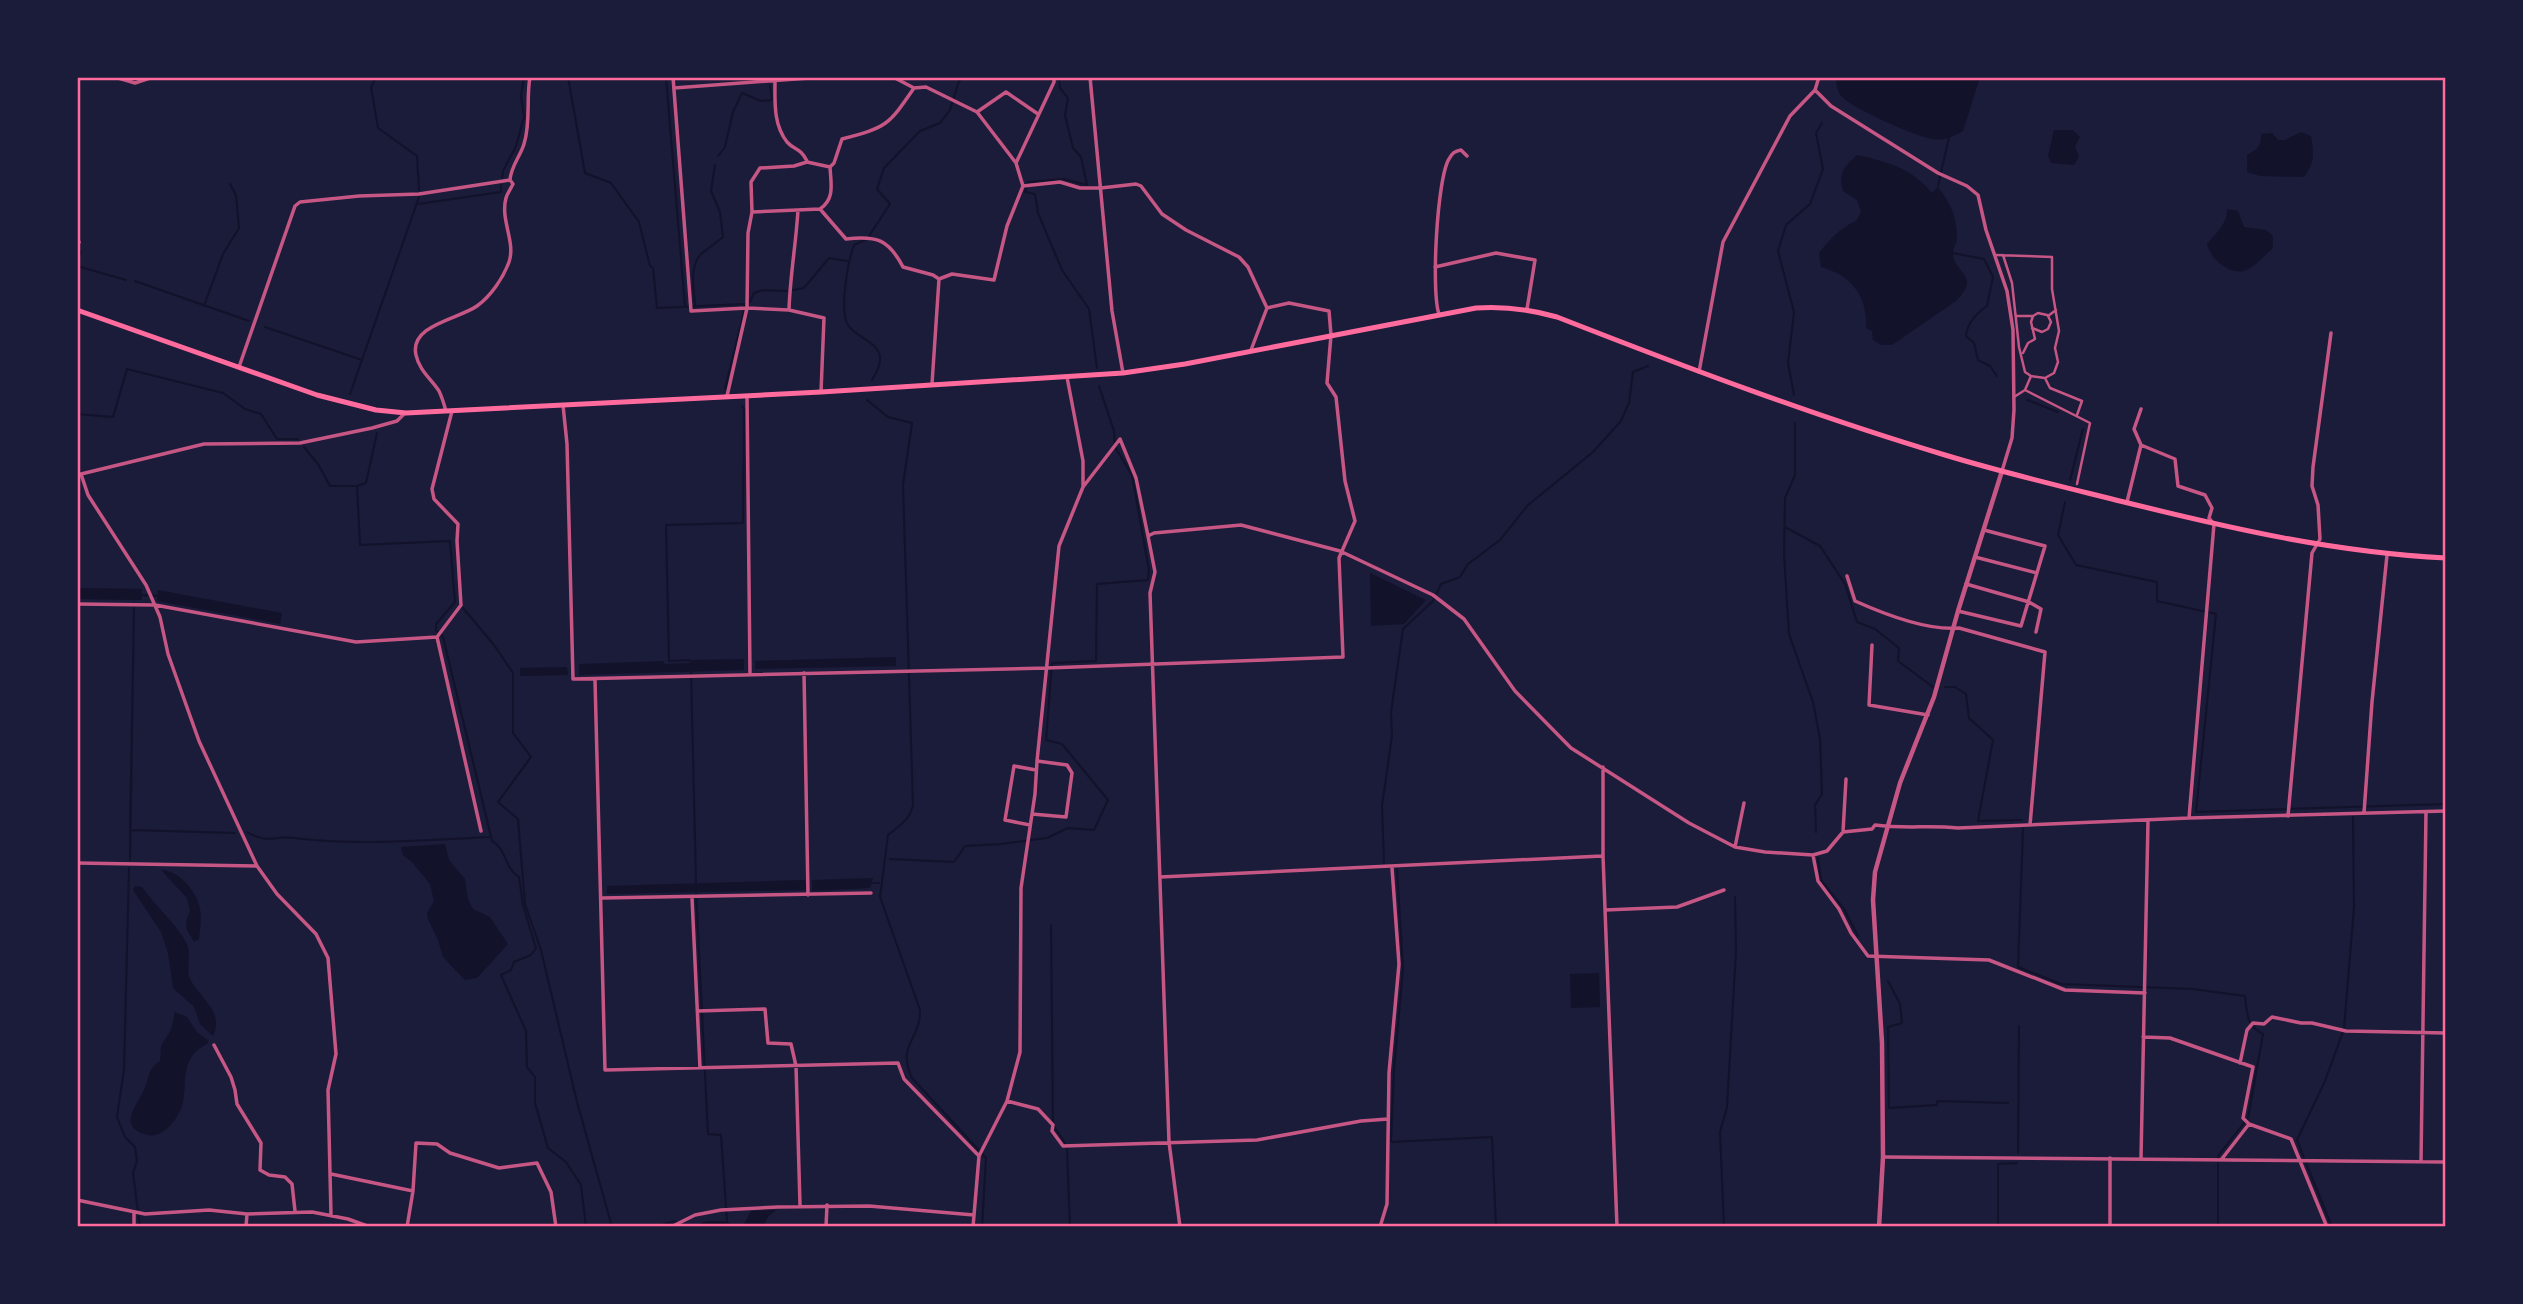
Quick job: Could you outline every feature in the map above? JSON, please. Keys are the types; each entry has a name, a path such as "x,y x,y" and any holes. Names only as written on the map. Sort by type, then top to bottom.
{"main road":[{"path":"77,310 317,395 376,410 406,412 821,392 1123,373 1185,364 1439,314 1489,307 1527,309 1557,317 1699,372 1886,437 2002,471 2214,524 2316,545 2387,555 2446,558"}],"street":[{"path":"115,77 135,83 153,77"},
{"path":"481,831 437,637 461,604 458,524 434,499 432,489 449,411 440,393 418,364 415,351 416,339 424,332 476,307 491,293 509,262 511,250 504,215 506,198 513,184 510,171 524,144 530,114 530,77"},
{"path":"673,77 691,311 741,308 789,310 824,318 821,392"},
{"path":"674,88 823,77"},
{"path":"892,77 914,88 926,87 948,96 977,112 1016,163 1026,186 1007,226 994,280 952,274 939,279"},
{"path":"1016,163 1054,77"},
{"path":"1090,77 1112,311 1123,373"},
{"path":"1699,372 1723,242 1790,116 1815,90 1819,77"},
{"path":"775,81 775,116 788,143 802,151 807,162"},
{"path":"752,212 820,209 826,205 831,193 830,167 834,163 842,138 877,129 892,120 914,88"},
{"path":"1815,90 1831,106 1978,195 2007,291 2013,330 2012,438 1928,715 1900,783 1875,872 1873,900 1882,1042 1883,1157 1879,1227"},
{"path":"977,112 1006,92 1038,114"},
{"path":"1439,314 1435,267 1438,216 1447,161 1454,152 1461,149 1467,156"},
{"path":"727,397 747,308 751,181 760,168 794,166 807,162 830,167"},
{"path":"239,367 295,206 300,202 419,194 510,180"},
{"path":"1026,186 1060,182 1080,188 1136,184 1141,186 1162,214 1186,230 1239,257 1248,267 1267,308 1251,350"},
{"path":"820,209 846,239 865,236 872,238 893,248 903,267 939,279"},
{"path":"789,310 798,210"},
{"path":"1435,267 1496,253 1535,260 1527,309"},
{"path":"2003,255 2012,283 2022,353"},
{"path":"1995,256 2052,257 2052,289 2059,331 2055,348 2058,362 2054,373 2045,379 2031,376 2025,372 2021,363 2022,353 2028,343 2035,339 2031,322 2033,316"},
{"path":"932,384 939,279"},
{"path":"563,405 567,444 573,679 1055,668 1343,657 1340,551 1355,521 1345,481 1336,397 1327,383 1331,335 1329,311 1289,303 1267,308"},
{"path":"2048,316 2056,310"},
{"path":"2017,316 2033,316 2038,313 2048,316 2051,322 2048,329 2042,332 2032,328"},
{"path":"2288,817 2312,553 2320,539 2318,505 2312,486 2313,467 2331,334"},
{"path":"2014,397 2025,390 2031,376"},
{"path":"1067,377 1083,461 1083,487"},
{"path":"2045,379 2050,388 2082,401 2077,416"},
{"path":"2025,390 2090,423 2077,484"},
{"path":"747,396 750,674"},
{"path":"2127,502 2141,445 2134,429 2141,409"},
{"path":"331,1215 328,1090 336,1054 328,958 316,934 278,894 257,866 199,741 168,654 155,605 88,495 79,474 204,444 300,443 397,421 406,412"},
{"path":"973,1227 979,1156 1007,1101 1020,1052 1021,888 1032,814 1059,546 1083,487 1120,439 1136,478 1155,572 1150,593 1169,1142 1180,1227"},
{"path":"2141,445 2175,459 2178,486 2205,495 2212,508 2209,518 2214,524 2189,818"},
{"path":"1148,536 1154,533 1241,525 1340,551 1433,595 1464,620 1515,691 1571,748 1689,823 1735,847 1813,855 1828,851 1843,832 1846,779"},
{"path":"1958,611 2021,626 2029,602 2045,546 1984,530"},
{"path":"2364,813 2387,555"},
{"path":"1975,557 2038,573"},
{"path":"1847,576 1855,601 1885,614 1944,629 1959,628 2045,652 2030,825"},
{"path":"1966,584 2029,602 2041,609 2036,632"},
{"path":"77,604 155,605 356,642 437,637"},
{"path":"1872,645 1869,705 1928,715"},
{"path":"804,673 808,895"},
{"path":"595,680 605,1070 898,1063 904,1079 979,1156"},
{"path":"1032,814 1066,817 1072,773 1067,765 1037,761"},
{"path":"1030,825 1005,820 1014,766 1036,770"},
{"path":"1603,767 1603,856 1617,1227"},
{"path":"1735,847 1744,803"},
{"path":"1843,832 1872,829 1875,825 1958,828 2446,811"},
{"path":"2421,1162 2426,812"},
{"path":"2141,1158 2148,821"},
{"path":"1813,855 1818,881 1868,956 1989,960 2065,990 2145,993"},
{"path":"1160,877 1603,856"},
{"path":"77,863 257,866"},
{"path":"1380,1227 1387,1204 1389,1073 1399,964 1392,867"},
{"path":"1605,909 1677,906 1724,890"},
{"path":"602,898 872,893"},
{"path":"692,898 701,1068"},
{"path":"698,1011 765,1009 768,1043 791,1044 796,1066 800,1206"},
{"path":"2240,1063 2247,1030 2253,1023 2264,1024 2272,1017 2343,1031 2446,1033"},
{"path":"2143,1037 2170,1038 2253,1067 2243,1118 2249,1124 2291,1139 2327,1227"},
{"path":"215,1045 236,1090 237,1104 261,1143 260,1170 269,1175 285,1177 292,1184 295,1211"},
{"path":"1007,1101 1038,1109 1053,1125 1052,1132 1063,1146 1257,1140 1285,1133 1388,1119"},
{"path":"2221,1160 2249,1124"},
{"path":"407,1227 413,1191 416,1143 437,1144 450,1153 499,1168 537,1163 551,1192 556,1227"},
{"path":"1883,1157 2446,1163"},
{"path":"2110,1158 2110,1227"},
{"path":"331,1174 413,1191"},
{"path":"77,1200 145,1214 209,1210 247,1214 295,1211 331,1215 370,1227"},
{"path":"674,1226 695,1215 723,1210 827,1205 974,1215"},
{"path":"826,1227 827,1205"},
{"path":"134,1211 134,1227"},
{"path":"246,1227 247,1214"}],"shaded area":[{"path":"1836,77 1980,77 1963,131 1948,138 1936,139 1900,128 1848,102 1839,93"},
{"path":"2054,130 2073,130 2080,137 2075,146 2079,157 2074,165 2051,163 2048,156"},
{"path":"2301,132 2311,136 2313,148 2312,162 2304,177 2260,176 2247,172 2247,155 2258,147 2261,134 2272,133 2278,140 2285,140"},
{"path":"1857,155 1899,167 1924,184 1932,193 1938,187 1954,216 1957,237 1953,251 1954,260 1967,279 1964,292 1956,301 1892,345 1881,345 1873,340 1872,331 1866,328 1864,306 1856,288 1841,275 1821,267 1819,253 1835,235 1856,221 1861,212 1857,200 1843,191 1841,179 1846,167"},
{"path":"2227,209 2238,211 2244,227 2266,230 2273,236 2273,248 2246,270 2227,269 2212,255 2207,244 2218,232"},
{"path":"1370,573 1426,600 1404,624 1371,626"},
{"path":"77,588 142,589 142,600 77,599"},
{"path":"158,590 282,613 280,624 157,601"},
{"path":"896,657 896,666 755,669 755,661"},
{"path":"744,659 744,670 579,675 579,664 664,661 664,664 691,663 692,660"},
{"path":"567,667 568,675 520,676 520,668"},
{"path":"445,844 449,860 465,879 468,899 473,909 490,917 508,944 477,978 465,980 443,957 428,919 427,913 434,901 430,884 403,855 401,847"},
{"path":"161,870 174,874 186,883 198,902 201,920 199,939 194,942 187,930 186,921 190,911 187,898"},
{"path":"873,878 870,888 812,891 812,880"},
{"path":"805,880 806,890 607,894 607,886"},
{"path":"135,886 142,887 185,940 189,951 190,979 216,1019 213,1036 200,1024 194,1007 173,988 168,953 161,932 133,890"},
{"path":"1599,973 1600,1007 1571,1008 1570,974"},
{"path":"175,1012 187,1017 197,1032 209,1041 194,1053 188,1064 184,1098 177,1116 163,1132 148,1135 133,1127 132,1115 151,1070 160,1061 161,1046 171,1030"},
{"path":"776,1210 768,1217 763,1227 697,1225 707,1221 727,1221 733,1225 741,1225 751,1211"}],"waterway":[{"path":"376,77 371,87 378,128 417,156 419,190"},
{"path":"502,178 516,146 524,117 521,96 524,77"},
{"path":"568,77 585,173 611,183 639,222 650,266 653,268 657,308 744,304 725,389"},
{"path":"666,77 685,306"},
{"path":"869,236 890,204 877,189 884,168 920,131 940,123 950,110 959,81 966,77"},
{"path":"1059,77 1060,88 1068,98 1065,115 1073,148 1081,157 1087,185 1064,179 1028,182 1025,192 1035,194 1038,213 1062,270 1089,309 1097,368"},
{"path":"718,156 725,147 733,112 742,93 761,101 772,100 770,85"},
{"path":"1794,395 1788,363 1794,312 1778,251 1786,225 1810,204 1823,169 1816,133 1822,123"},
{"path":"1938,186 1949,137"},
{"path":"695,305 694,266 702,253 723,237 720,212 711,191 715,165"},
{"path":"204,306 223,254 239,228 236,195 230,184"},
{"path":"418,204 501,192 501,185"},
{"path":"350,394 419,197"},
{"path":"865,240 854,245 845,285 844,308 848,325 880,354 879,365 872,380"},
{"path":"77,264 81,251"},
{"path":"1953,253 1984,259 1993,277 1987,306 1973,319 1966,336 1974,343 1978,360 1990,366 1997,376"},
{"path":"793,290 804,288 829,258 847,261"},
{"path":"77,266 126,280"},
{"path":"135,281 249,321"},
{"path":"750,302 754,293 763,290 787,291"},
{"path":"265,327 362,360"},
{"path":"1384,863 1382,806 1392,736 1391,712 1403,629 1433,601 1441,584 1460,577 1468,564 1500,540 1528,505 1593,452 1621,421 1629,403 1633,372 1648,366"},
{"path":"77,414 113,417 127,369 223,393 245,409 261,414 277,439 298,439"},
{"path":"890,859 954,862 965,846 1047,838 1068,828 1094,830 1108,800 1062,744 1046,740 1052,663 1096,661 1097,584 1148,580 1149,570 1132,475 1115,447 1114,431 1099,386"},
{"path":"867,400 888,417 912,423 903,485 913,805 907,819 888,835 880,897 920,1010 907,1057 912,1078 986,1158 982,1227"},
{"path":"2027,400 2058,412"},
{"path":"691,665 690,660 669,661 666,525 743,523 742,406"},
{"path":"1795,423 1795,475 1785,498 1784,554 1789,634 1813,702 1820,739 1822,794 1815,805 1816,832"},
{"path":"2070,480 2083,429"},
{"path":"377,433 366,483 357,486 360,545 450,541 455,602 436,624 436,630 443,637 492,841 497,844 511,869 519,877 523,905 536,948 531,955 514,962 511,970 501,975 526,1031 527,1067 535,1077 535,1103 548,1148 566,1162 581,1185 586,1227"},
{"path":"304,447 318,464 330,486 355,486"},
{"path":"2065,502 2058,535 2076,565 2157,582 2157,601 2216,614 2196,812 2446,804"},
{"path":"1785,527 1820,546 1845,584 1857,622 1875,629 1899,648 1898,661 1933,687"},
{"path":"142,595 157,596"},
{"path":"134,608 130,860 130,830 134,608"},
{"path":"463,608 513,673 513,733 531,757 498,802 518,819 525,904 541,950 577,1102 612,1227"},
{"path":"691,671 696,882"},
{"path":"1945,687 1955,687 1966,694 1969,718 1993,740 1978,821 2022,820"},
{"path":"2304,1158 2297,1140 2325,1081 2344,1029 2354,907 2353,817"},
{"path":"2023,829 2018,967 2061,984 2193,989 2245,996 2250,1023 2263,1034 2248,1118 2218,1156 2218,1227"},
{"path":"131,830 235,833"},
{"path":"247,832 266,839 287,837 343,842 490,837"},
{"path":"1818,858 1821,880 1844,909 1858,936"},
{"path":"129,868 124,1070 117,1117 125,1137 135,1147 137,1161 133,1173 140,1227"},
{"path":"1397,869 1403,969 1391,1142 1492,1137 1496,1227"},
{"path":"870,883 879,883"},
{"path":"696,891 708,1134 721,1135 727,1221"},
{"path":"1724,1227 1720,1132 1727,1107 1736,951 1735,897"},
{"path":"1051,925 1053,1125 1065,1143"},
{"path":"1888,981 1900,1004 1902,1023 1888,1027 1889,1108 1937,1105 1937,1101 2008,1103"},
{"path":"2018,1153 2019,1026"},
{"path":"1067,1149 1070,1227"},
{"path":"1998,1227 1998,1164 2017,1163"},
{"path":"2306,1163 2332,1227"},
{"path":"2441,1227 2446,1220"},
{"path":"655,1227 675,1221 682,1227"},
{"path":"688,1227 697,1225"}]}
